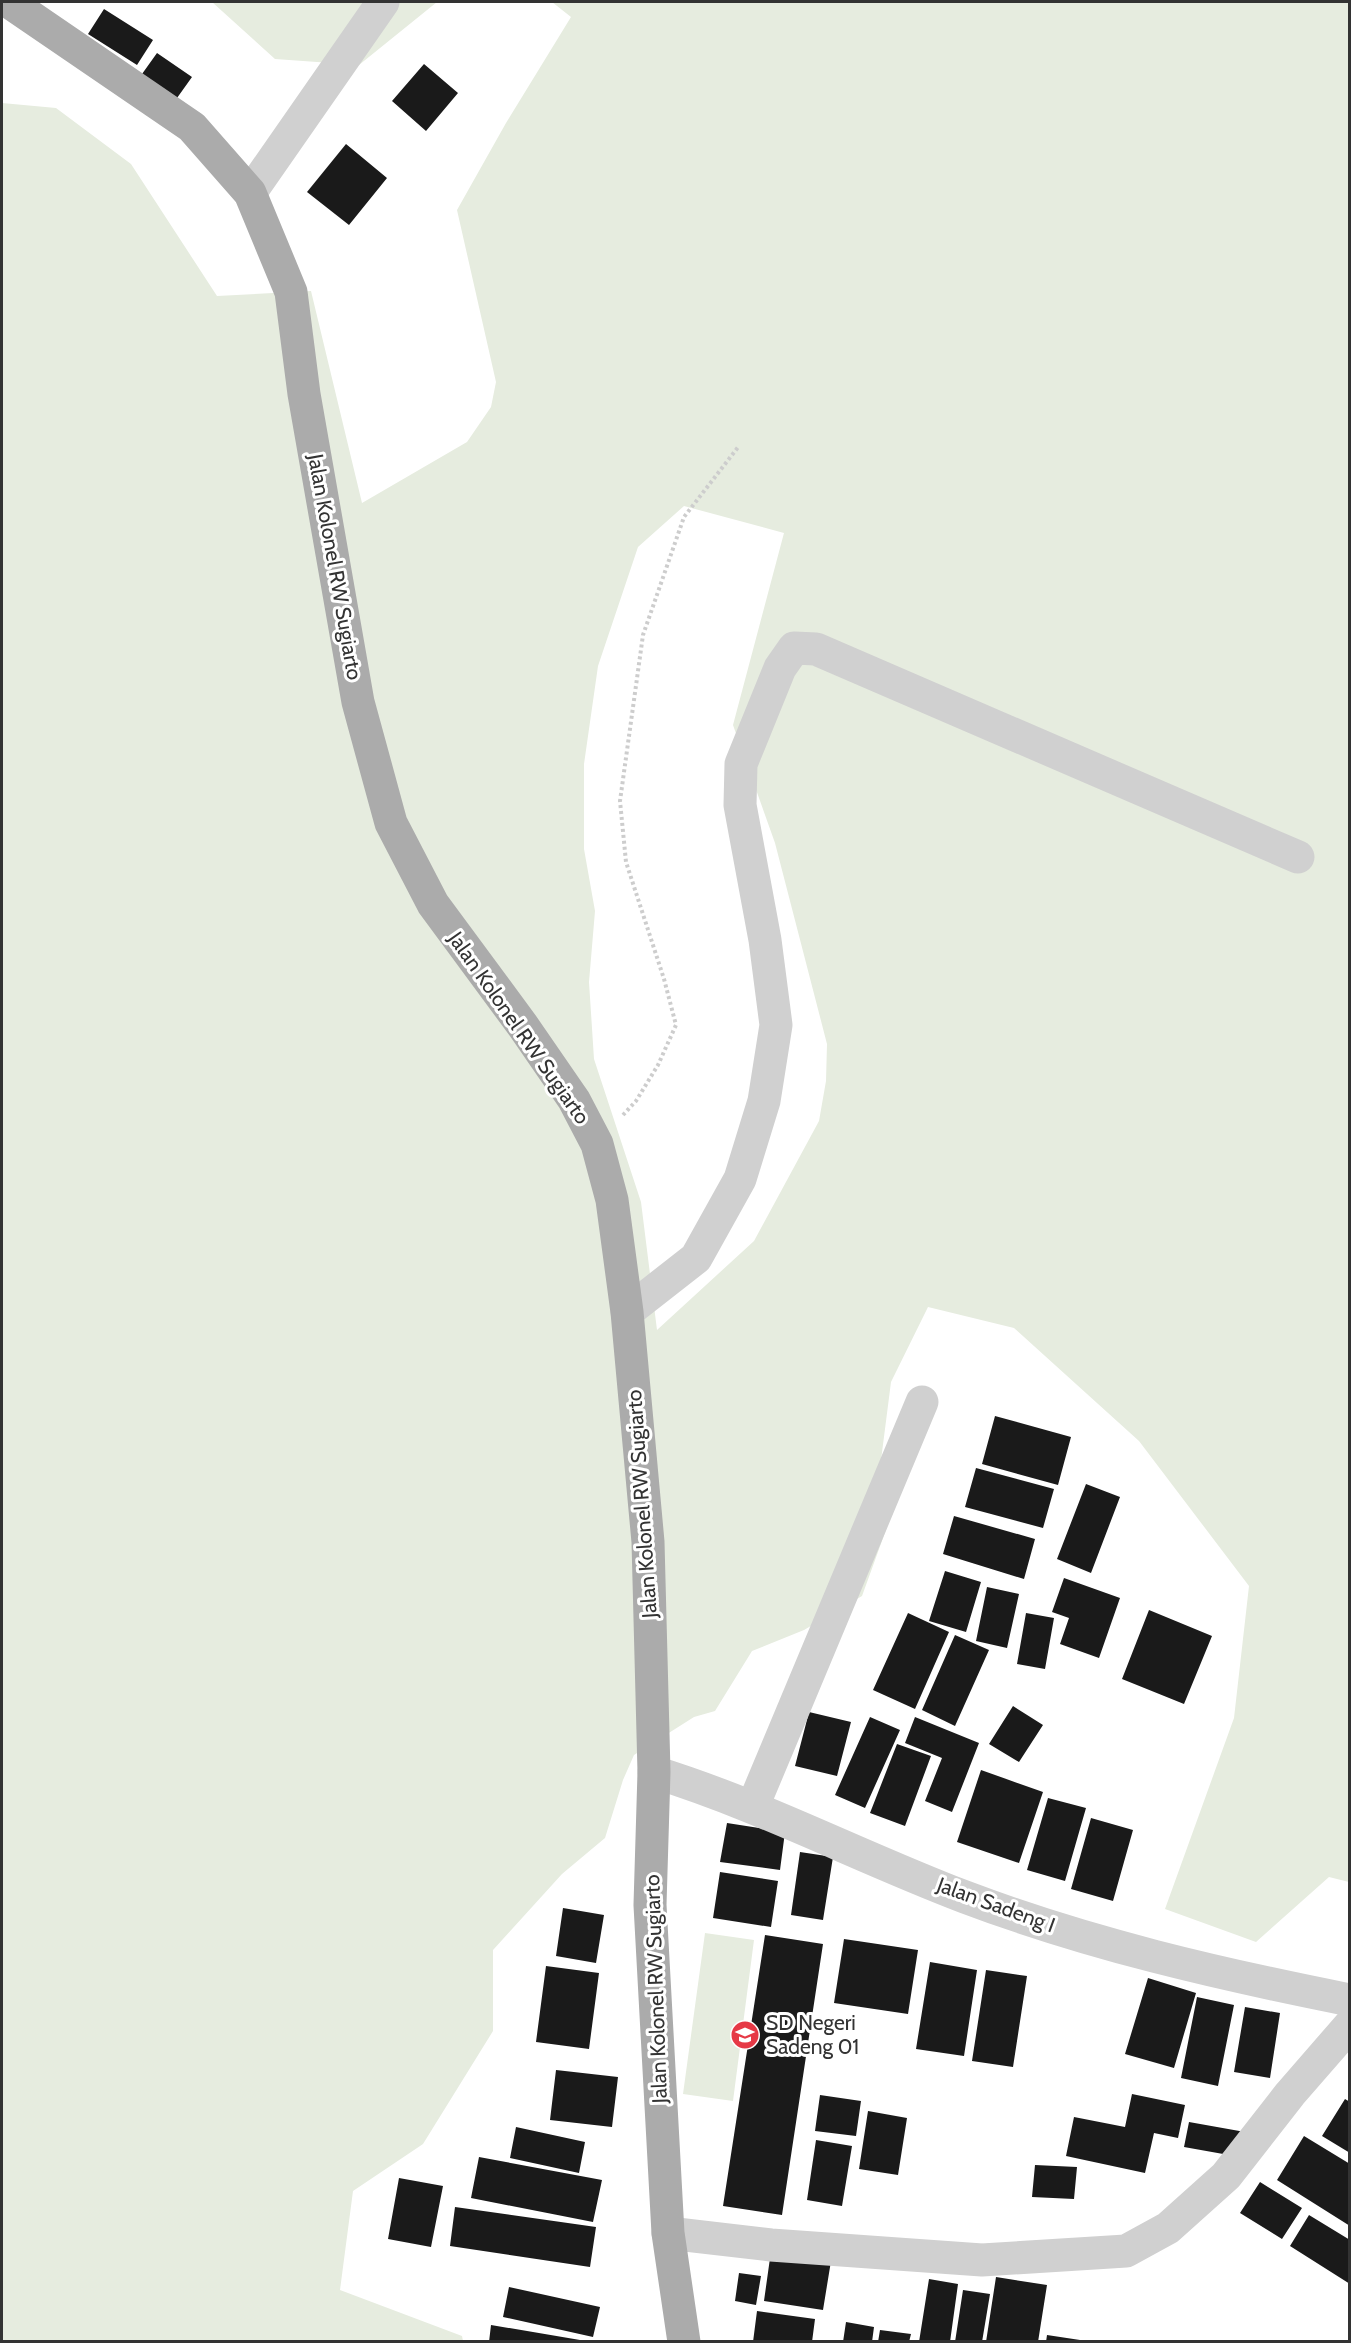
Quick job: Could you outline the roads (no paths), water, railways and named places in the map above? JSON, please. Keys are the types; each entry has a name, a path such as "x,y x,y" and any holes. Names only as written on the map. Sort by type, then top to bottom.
{"main road":[{"name":"Jalan Kolonel RW Sugiarto","path":"9,2 192,127 245,186 291,292 304,394 358,702 391,823 433,904 568,1090 597,1144 612,1200 627,1312 648,1542 654,1772 650,1905 668,2232 684,2342"}],"street":[{"path":"245,186 383,2"},
{"path":"627,1312 696,1258 740,1179 764,1101 776,1025 765,940 740,805 741,764 780,668 794,648 816,649 1298,857"},
{"path":"753,1806 922,1402"},
{"name":"Jalan Sadeng I","path":"654,1772 753,1806 964,1896 1060,1929 1227,1976 1350,2000"},
{"path":"668,2232 771,2245 982,2260 1126,2251 1168,2228 1226,2176 1290,2094 1350,2025"}],"place":[{"name":"SD Negeri Sadeng 01","path":"745,2035"}]}
